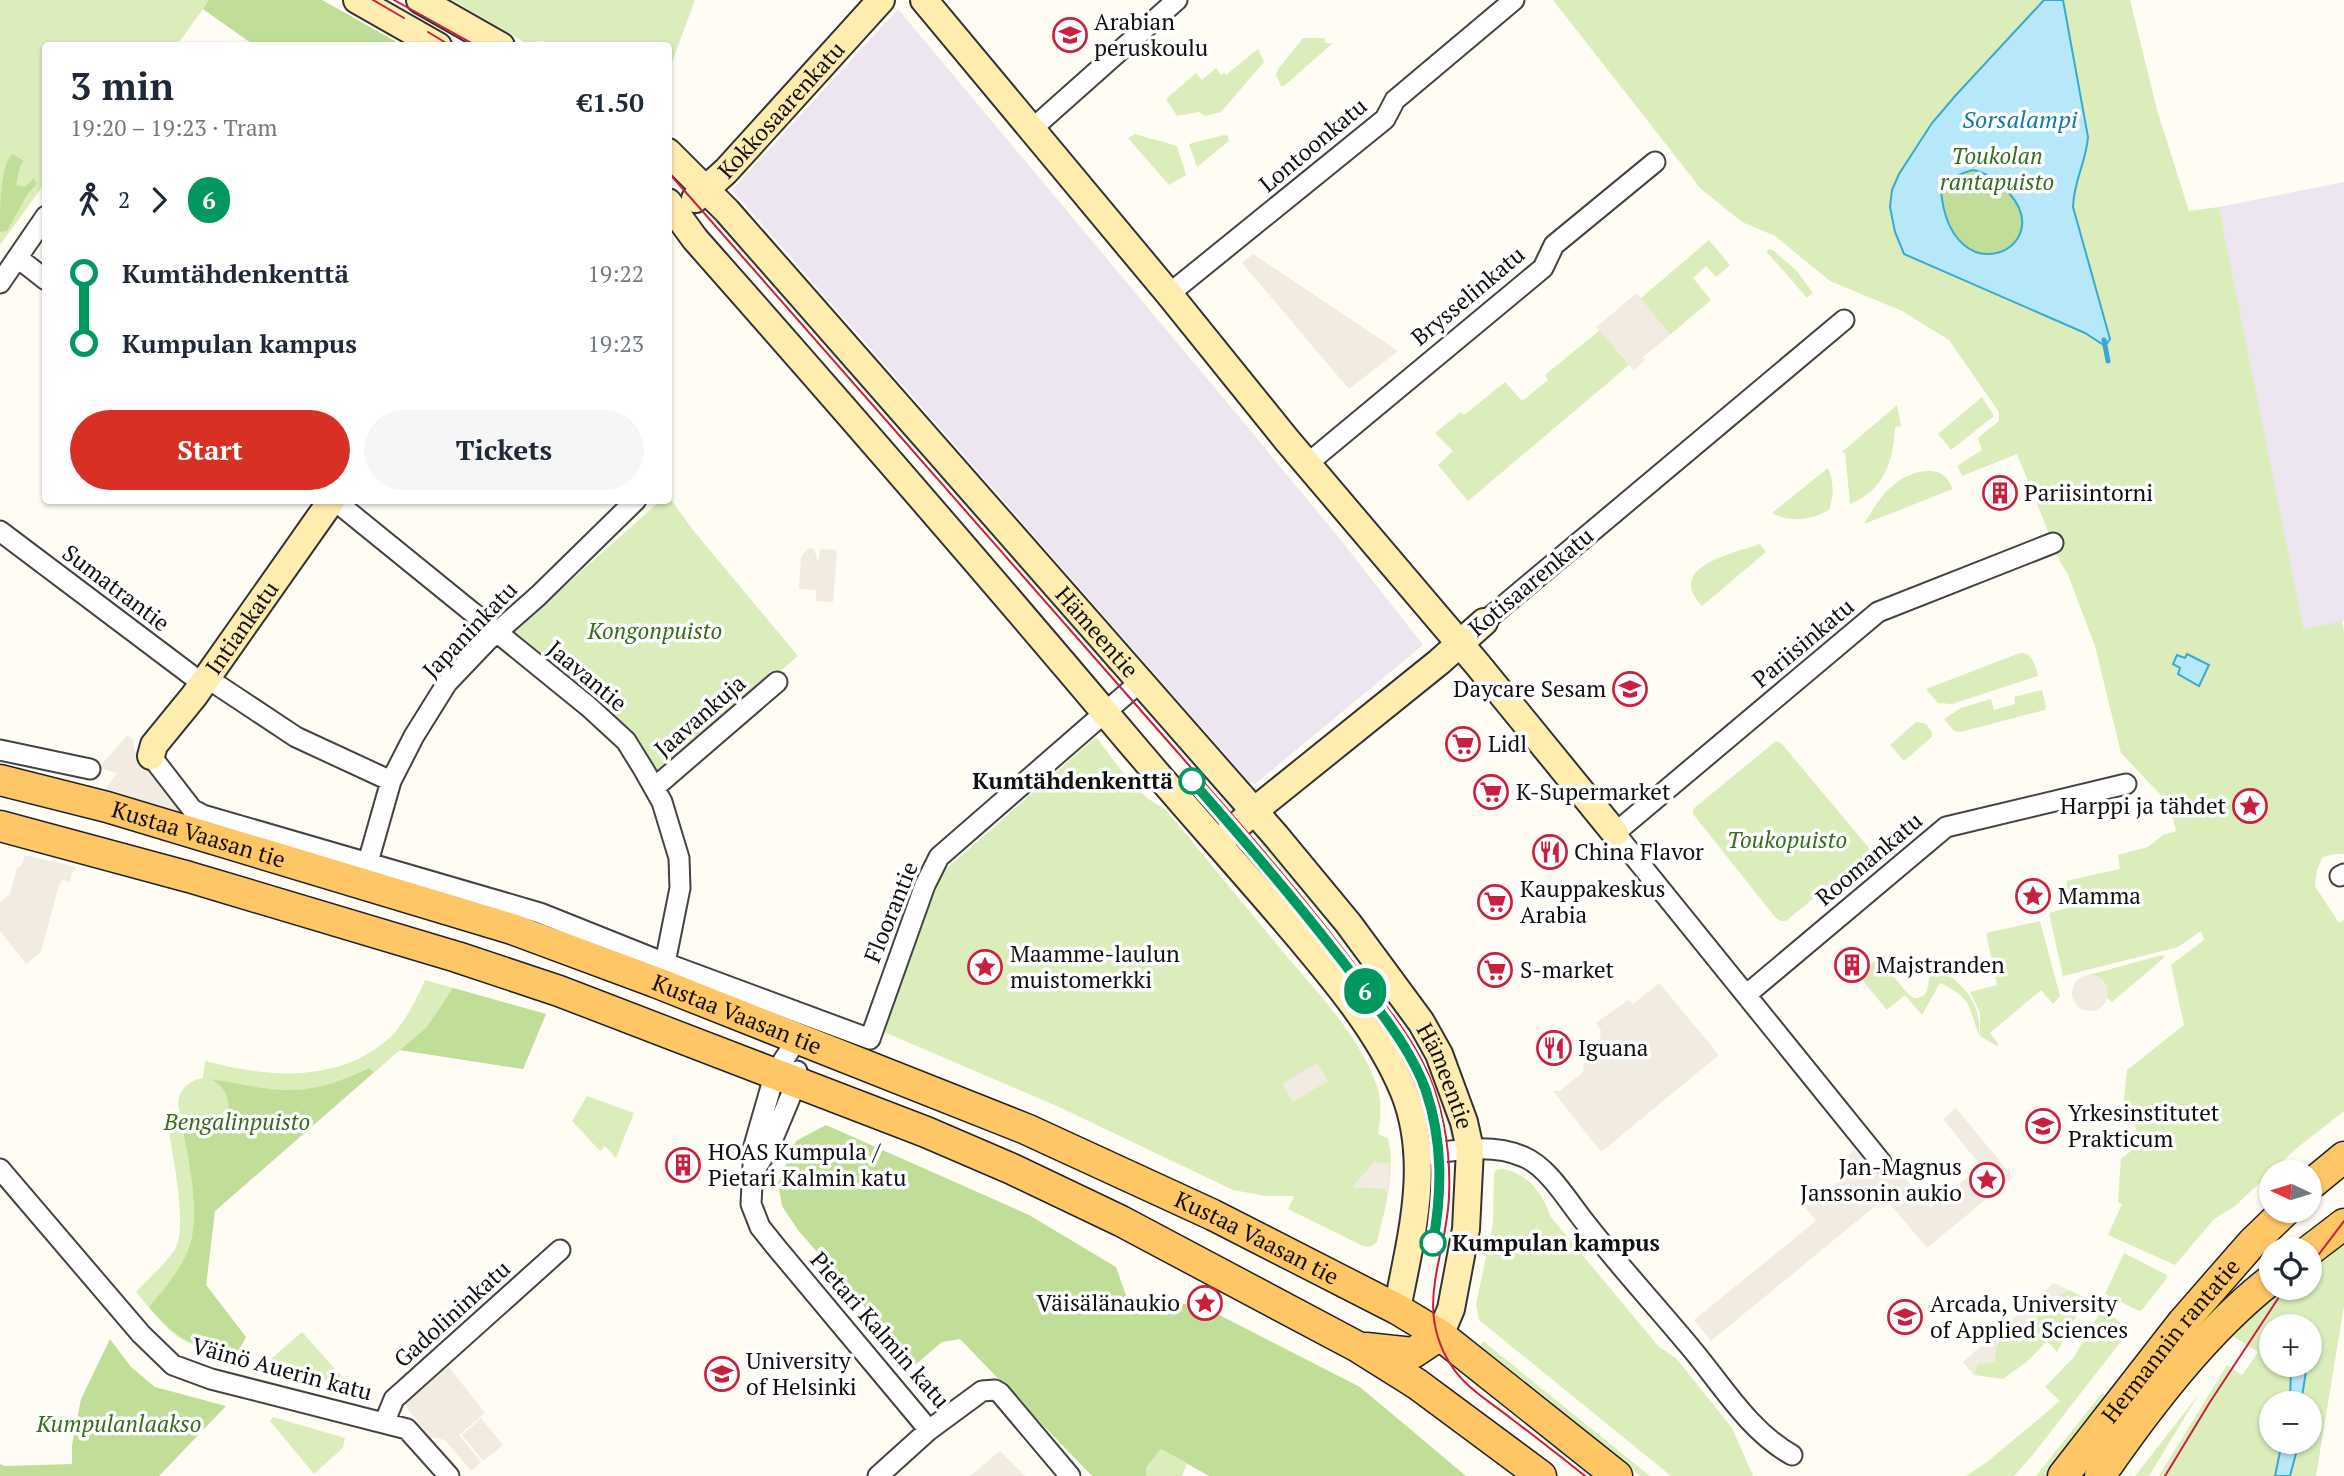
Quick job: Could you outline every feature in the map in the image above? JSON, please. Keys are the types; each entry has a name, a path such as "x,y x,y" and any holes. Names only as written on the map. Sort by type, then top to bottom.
{"main road":[{"path":"357,0 431,42"},
{"path":"420,0 494,42"},
{"name":"Kokkosaarenkatu","path":"673,207 707,189 881,0"},
{"path":"924,0 1615,833"},
{"name":"Hämeentie","path":"672,156 707,189 1254,811 1348,923 1421,1022 1439,1054 1464,1122 1470,1149 1466,1229 1451,1310 1440,1335"},
{"name":"Hämeentie","path":"673,207 695,240 1107,712 1315,957 1359,1014 1404,1091 1414,1124 1419,1155 1419,1182 1397,1308"},
{"name":"Intiankatu","path":"151,756 154,745 205,681 330,504"},
{"name":"Kotisaarenkatu","path":"1218,843 1484,622"},
{"name":"Kustaa Vaasan tie","path":"0,779 107,807 512,929 573,951 1026,1129 1213,1214 1397,1308 1440,1335"},
{"name":"Kustaa Vaasan tie","path":"0,826 202,880 457,957 559,991 786,1077 1012,1169 1182,1252 1358,1347"},
{"path":"2322,1175 2344,1157"},
{"name":"Hermannin rantatie","path":"2063,1476 2183,1322 2273,1223"},
{"path":"2322,1241 2344,1224"},
{"name":"Hermannin rantatie","path":"2100,1476 2185,1364 2230,1315 2259,1290"},
{"path":"1397,1308 1397,1352 1406,1371 1417,1384"},
{"path":"1358,1347 1413,1353 1440,1335 1617,1476"},
{"path":"1358,1347 1417,1384 1541,1476"}],"street":[{"path":"1032,129 1177,0"},
{"name":"Lontoonkatu","path":"1169,294 1385,119 1395,100 1514,0"},
{"name":"Brysselinkatu","path":"1307,464 1543,268 1553,245 1655,162"},
{"path":"0,283 42,222"},
{"path":"18,258 42,277"},
{"name":"Kotisaarenkatu","path":"1484,622 1844,320"},
{"name":"Jaavantie","path":"338,504 589,707 626,741 662,802 679,858 680,888 666,963"},
{"name":"Japaninkatu","path":"368,862 391,781 414,736 447,683 488,640 632,504"},
{"name":"Sumatrantie","path":"0,531 205,681 296,737 391,781"},
{"name":"Pariisinkatu","path":"1615,833 1878,612 2053,543"},
{"name":"Jaavankuja","path":"654,788 777,682"},
{"name":"Floorantie","path":"870,1039 925,885 939,857 1139,682"},
{"path":"0,750 90,769"},
{"name":"Kustaa Vaasan tie","path":"151,756 192,809 203,815 540,913 870,1039"},
{"name":"Roomankatu","path":"1746,995 1946,827 2126,784"},
{"path":"1615,833 1881,1162"},
{"name":"Pietari Kalmin katu","path":"798,1038 769,1148 754,1172 751,1204 760,1227 929,1430 982,1391 995,1390 1028,1424 1070,1476"},
{"name":"Hämeentie","path":"1419,1155 1470,1149 1508,1152 1535,1164 1564,1195 1762,1435 1792,1455"},
{"name":"Väinö Auerin katu","path":"0,1169 132,1324 173,1365 211,1379 385,1421 407,1429 449,1476"},
{"name":"Gadolininkatu","path":"385,1421 394,1399 402,1391 560,1250"},
{"path":"878,1476 929,1430"}],"shaded area":[{"path":"898,9 1241,419 1423,645 1255,784 1249,782 732,190"},
{"path":"2344,182 2344,621 2304,629 2219,207"},
{"path":"1253,254 1398,351 1349,389 1242,263"},
{"path":"1637,293 1670,335 1643,357 1645,360 1634,370 1596,327"},
{"path":"808,548 814,549 818,562 820,549 837,550 833,602 816,601 816,590 799,589 801,557"},
{"path":"128,735 133,740 135,752 192,818 106,789 117,773 98,768"},
{"path":"25,855 76,867 71,875 71,882 62,880 59,885 41,952 26,964 0,931 0,903 10,894 17,868 22,865"},
{"path":"2090,975 2103,980 2108,993 2103,1006 2090,1011 2077,1006 2072,993 2077,980"},
{"path":"1659,983 1719,1055 1601,1152 1553,1091 1560,1091 1583,1072 1584,1063 1598,1052 1601,1031 1596,1023 1628,1000 1633,1004"},
{"path":"1317,1063 1328,1081 1293,1102 1282,1084"},
{"path":"1956,1108 2013,1177 1927,1248 1885,1198 1711,1341 1694,1320 1816,1221 1806,1208 1856,1167 1848,1156 1855,1150 1872,1170 1888,1157 1930,1208 1981,1166 1943,1119"},
{"path":"1376,1160 1377,1163 1390,1163 1388,1193 1384,1189 1352,1187"},
{"path":"2054,1283 2069,1290 2042,1304 2032,1329 2012,1330 1997,1343 1995,1362 1977,1364 1974,1375 1963,1362"},
{"path":"448,1366 485,1413 459,1435 481,1462 471,1471 445,1440 430,1437 406,1404 413,1391 421,1389"},
{"path":"481,1418 503,1445 483,1461 462,1435"},
{"path":"1000,1451 1025,1476 970,1476 996,1454"}],"green space":[{"path":"0,0 322,0 397,42 250,42 203,9 179,42 42,42 42,187 0,245"},
{"path":"209,0 322,0 397,42 250,42 203,9"},
{"path":"452,0 695,0 672,62 672,42 524,42"},
{"name":"Toukolan rantapuisto","path":"1553,0 2130,0 2157,110 2189,211 2219,207 2304,629 2342,621 2344,632 2344,854 2323,857 2317,870 2315,886 2339,923 2344,920 2344,1111 2284,1160 2259,1160 2259,1184 2235,1206 2214,1219 2175,1265 2108,1235 2122,1204 2118,1202 2121,1158 2133,1148 2137,1135 2133,1122 2123,1109 2127,1070 2184,1025 2171,965 2204,940 2201,931 2178,947 2063,976 2049,913 2071,907 2066,881 2120,869 2118,855 2148,847 2163,835 2176,831 2170,805 2121,753 2095,646 2017,454 1962,476 1957,466 1982,450 1978,438 1999,421 1999,412 1949,340 1902,311 1830,281 1775,236 1742,222 1701,189"},
{"path":"1303,38 1325,38 1325,43 1333,43 1281,86 1276,75 1278,69"},
{"path":"1258,49 1264,62 1221,112 1205,116 1199,112 1177,116 1166,99 1196,73 1202,80 1216,68 1221,75 1226,75"},
{"path":"1135,134 1177,146 1186,175 1169,185 1128,138"},
{"path":"1228,136 1229,141 1197,167 1189,144"},
{"path":"12,154 24,161 20,166 16,185 25,187 34,178 37,183 27,195 7,231 0,232 3,178"},
{"path":"1973,170 1988,175 2001,185 2021,213 2021,231 2012,245 1998,253 1981,253 1963,244 1949,224 1941,191 1955,177"},
{"path":"723,222 1111,667 1112,673 720,226"},
{"path":"1709,240 1730,265 1716,277 1706,266 1693,278 1711,300 1670,335 1640,299"},
{"path":"1770,249 1797,271 1813,293 1807,298 1766,251"},
{"path":"1600,330 1629,365 1468,501 1438,465 1453,451 1435,433 1461,412 1464,415 1505,382 1522,401 1548,380 1545,375"},
{"path":"1982,397 1994,416 1951,450 1938,434"},
{"path":"1897,405 1901,426 1895,427 1892,451 1885,473 1872,491 1850,504 1845,453 1842,452"},
{"path":"1828,468 1833,489 1829,510 1800,519 1772,513"},
{"path":"1927,471 1943,475 1953,489 1864,524 1875,505 1897,482"},
{"name":"Kongonpuisto","path":"672,501 798,656 661,776 656,775 509,636 657,504 672,504"},
{"path":"1760,544 1766,552 1702,606 1693,593 1691,581 1696,572 1719,558"},
{"path":"2020,653 2031,657 2038,676 1952,704 1938,703 1926,689"},
{"path":"2042,690 2045,710 1960,732 1954,731 1944,719 1961,708 1991,699 1994,710 2015,704 2014,697"},
{"path":"1916,722 1926,724 1932,737 1904,761 1890,745"},
{"path":"1096,737 1147,798 1166,810 1320,995 1359,1048 1377,1086 1380,1098 1378,1134 1388,1138 1391,1164 1377,1242 1370,1247 1288,1209 1294,1196 1266,1196 1233,1190 1059,1107 884,1032 937,877"},
{"name":"Toukopuisto","path":"1776,741 1782,744 1869,848 1865,856 1786,921 1775,917 1693,814 1693,809"},
{"path":"1261,844 1267,844 1324,910 1414,1029 1439,1080 1455,1136 1452,1140 1436,1085 1423,1054 1409,1031 1341,938"},
{"path":"1248,857 1327,947 1401,1045 1425,1100 1433,1142 1429,1141"},
{"path":"2040,921 2060,996 2053,1004 2041,990 1990,1033 1999,1045 1997,1046 1980,1036 1980,1013 1970,992 1997,985 1986,933"},
{"path":"2162,955 2165,957 2112,1002 2107,998 2107,986 2089,975"},
{"path":"1878,958 1909,995 1915,998 1925,994 1929,978 1940,969 1949,975 1964,989 1974,1004 1979,1035 1968,1004 1951,988 1940,983 1922,1015 1905,995 1887,1010 1858,975"},
{"name":"Bengalinpuisto","path":"425,980 546,1014 523,1069 400,1050 215,1211 206,1285 246,1337 235,1357 198,1347 178,1337 136,1292 170,1257 178,1240 180,1209 168,1126 185,1122 179,1108 180,1094 189,1084 203,1078 205,1061 276,1073 300,1073 346,1064 367,1054 393,1035 409,1012"},
{"path":"453,988 546,1014 523,1069 400,1050 427,1027"},
{"path":"369,1068 374,1072 215,1211 206,1285 246,1337 235,1357 197,1345 178,1335 149,1307 179,1268 192,1238 193,1188 182,1123 208,1129 217,1126 227,1114 228,1099 219,1084 211,1079 274,1089 308,1089"},
{"path":"587,1096 634,1113 616,1158 605,1146 600,1151 572,1121"},
{"path":"826,1125 1029,1215 1116,1267 1129,1304 1198,1304 1360,1387 1466,1476 1209,1476 1161,1449 1146,1468 1146,1476 1092,1476 960,1339 942,1342 915,1365 798,1230 782,1206 778,1183 796,1141"},
{"path":"1501,1169 1518,1174 1532,1185 1550,1216 1659,1347 1676,1358 1732,1428 1753,1476 1671,1476 1479,1320 1476,1304 1493,1224 1494,1174"},
{"path":"2344,1236 2344,1306 2322,1440 2322,1391 2259,1391 2259,1454 2320,1454 2316,1476 2159,1476 2227,1365 2242,1375 2258,1352 2228,1333 2263,1300 2322,1300 2322,1253"},
{"path":"2124,1253 2167,1275 2139,1311 2105,1294"},
{"path":"2069,1290 2086,1298 2057,1352 2047,1341 2029,1360 2003,1379 1974,1375 1977,1364 2012,1330 2032,1329 2042,1304"},
{"path":"2103,1307 2129,1331 2031,1457 2014,1476 1966,1476 1987,1462 2060,1401 2045,1387 2074,1357"},
{"path":"302,1332 344,1379 342,1384 269,1366 272,1358"},
{"name":"Kumpulanlaakso","path":"110,1339 131,1367 155,1387 226,1406 159,1476 0,1476 0,1464 72,1464 72,1445 81,1399"},
{"path":"1483,1341 1650,1476 1640,1476 1480,1347"},
{"path":"2102,1393 2107,1398 2045,1476 2036,1476"},
{"path":"2199,1394 2149,1476 2135,1476"},
{"path":"273,1417 345,1438 343,1448 314,1474 270,1421"},
{"path":"1161,1449 1187,1464 1182,1476 1146,1476 1146,1468"}],"water":[{"name":"Sorsalampi","path":"2044,0 2063,0 2088,137 2073,207 2110,339 2105,346 2085,333 1904,254 1895,232 1890,207 1892,190 1899,174 1932,123","holes":["1973,170 1993,178 2009,193 2021,213 2021,231 2012,245 1998,253 1980,253 1963,244 1949,224 1941,191 1951,180"]},
{"path":"2187,654 2209,665 2199,686 2178,674 2180,668 2173,664 2177,655 2185,658"},
{"path":"2291,1377 2305,1377 2303,1391 2290,1391"},
{"path":"2280,1454 2296,1454 2290,1476 2275,1476"}],"waterway":[{"path":"2104,340 2108,361"}],"tram line":[{"path":"373,0 404,18"},
{"path":"394,0 470,42"},
{"path":"428,32 444,42"},
{"path":"672,177 1255,841 1398,1022 1429,1075 1440,1108 1447,1143 1449,1196 1433,1302 1434,1322 1440,1343 1451,1365 1471,1388 1585,1476"},
{"name":"6","path":"1192,781 1313,923 1386,1020 1412,1060 1425,1089 1438,1142 1441,1180 1433,1243"},
{"path":"2322,1250 2344,1221"},
{"path":"2165,1476 2277,1300"}],"place":[{"name":"Arabian peruskoulu","path":"1070,35"},
{"name":"Pariisintorni","path":"2000,493"},
{"name":"Daycare Sesam","path":"1630,689"},
{"name":"Lidl","path":"1463,744"},
{"name":"Kumtähdenkenttä","path":"1192,781"},
{"name":"K-Supermarket","path":"1491,792"},
{"name":"Harppi ja tähdet","path":"2250,806"},
{"name":"China Flavor","path":"1550,852"},
{"name":"Mamma","path":"2033,896"},
{"name":"Kauppakeskus Arabia","path":"1495,902"},
{"name":"Majstranden","path":"1852,965"},
{"name":"Maamme-laulun muistomerkki","path":"985,967"},
{"name":"S-market","path":"1495,970"},
{"name":"Iguana","path":"1554,1048"},
{"name":"Yrkesinstitutet Prakticum","path":"2043,1126"},
{"name":"HOAS Kumpula / Pietari Kalmin katu","path":"683,1165"},
{"name":"Jan-Magnus Janssonin aukio","path":"1987,1180"},
{"name":"Kumpulan kampus","path":"1433,1243"},
{"name":"Väisälänaukio","path":"1205,1303"},
{"name":"Arcada, University of Applied Sciences","path":"1905,1317"},
{"name":"University of Helsinki","path":"722,1374"}]}
